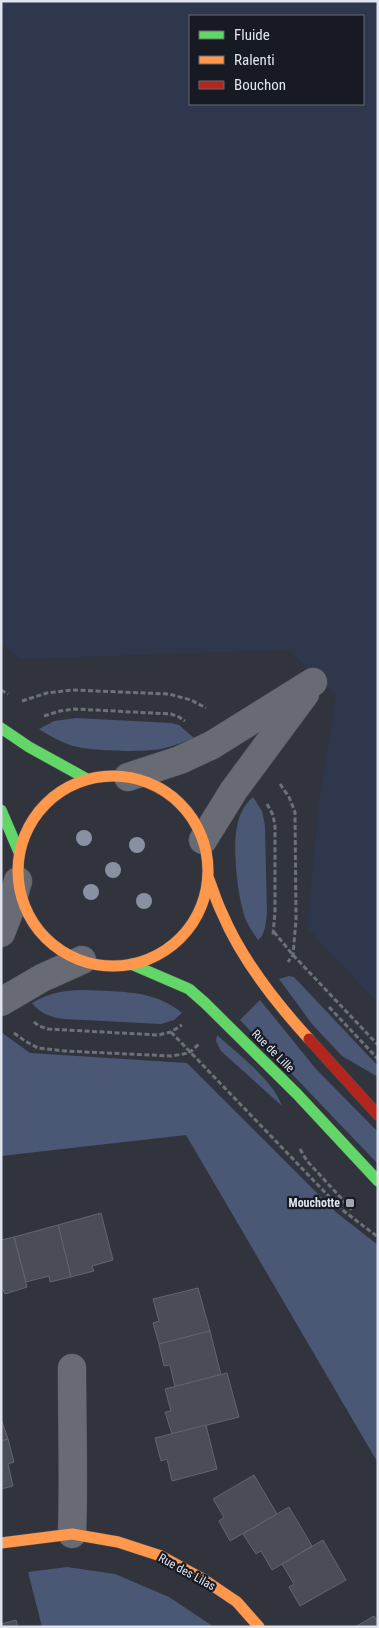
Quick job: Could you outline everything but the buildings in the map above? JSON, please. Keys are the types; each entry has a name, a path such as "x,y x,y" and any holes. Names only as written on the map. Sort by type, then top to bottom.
{"main road":[{"path":"1,728 88,779"},
{"path":"102,776 128,777 152,784 172,796 190,814 203,840 207,857 208,877 200,910 186,931 166,950 144,961 131,964 106,965 82,960 59,949 44,936 26,909 18,881 19,852 27,828 51,798 70,786 88,779 102,776"},
{"path":"1,810 19,852"},
{"path":"208,877 222,914 249,963 293,1022 378,1115"},
{"name":"Rue de Lille","path":"131,964 189,989 205,1003 297,1094 378,1181"},
{"name":"Rue des Lilas","path":"1,1543 72,1534 118,1542 161,1556 203,1579 237,1602 259,1627"}],"street":[{"path":"128,777 180,760 212,745 313,682 234,790 203,840"},
{"path":"1,933 18,881"},
{"path":"1,1002 42,978 82,960"},
{"path":"72,1368 72,1534"}],"path":[{"path":"274,932 378,1045"},
{"path":"326,1004 378,1059"},
{"path":"171,1032 341,1210 378,1237"}],"shaded area":[{"path":"1,1 378,1 378,1003 307,928 319,801 336,695 288,650 21,659 1,644"},
{"path":"76,718 171,723 179,725 194,738 174,746 158,749 134,751 87,749 70,745 39,729 54,721"},
{"path":"253,797 262,811 265,826 267,914 265,928 258,940 247,923 243,911 238,887 235,847 241,814"},
{"path":"289,976 294,977 378,1066 378,1077 342,1056 312,1024 279,979"},
{"path":"83,990 135,993 148,996 171,1005 182,1013 174,1020 161,1024 64,1019 46,1014 32,1003 57,993"},
{"path":"260,1000 316,1069 378,1132 378,1164 240,1020"},
{"path":"1,1032 30,1053 187,1063 337,1213 378,1245 378,1463 186,1135 1,1156"},
{"path":"217,1035 263,1077 278,1097 282,1106 221,1051 216,1041"},
{"path":"67,1567 115,1574 169,1597 214,1627 42,1627 28,1572"}],"traffic: fast":[{"path":"1,728 29,747 87,779"},
{"path":"1,810 19,852"},
{"path":"131,964 189,989 205,1003 297,1094 378,1181"}],"traffic: slow":[{"path":"113,776 132,778 149,783 166,792 180,804 192,818 201,835 206,852 208,871 206,890 201,907 192,924 180,938 166,950 149,959 132,964 113,966 94,964 77,959 60,950 46,938 34,924 25,907 20,890 18,871 20,852 25,835 34,818 46,804 60,792 77,783 94,778 113,776"},
{"path":"208,877 218,904 239,947 272,995 309,1039"},
{"path":"1,1543 72,1534 118,1542 161,1556 203,1579 237,1602 259,1627"}],"traffic: jam":[{"path":"309,1039 378,1115"}],"place":[{"name":"Mouchotte","path":"350,1203"}]}
